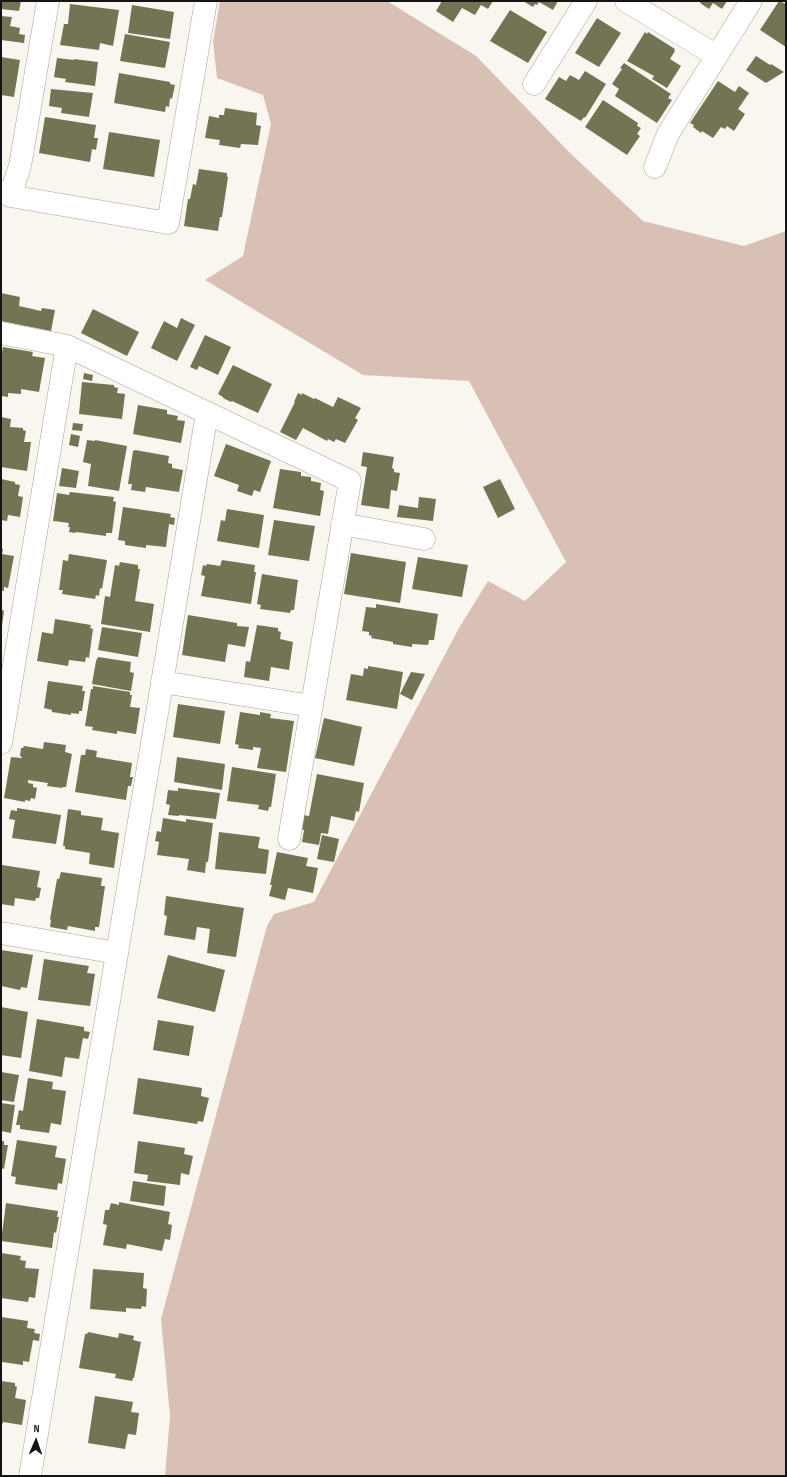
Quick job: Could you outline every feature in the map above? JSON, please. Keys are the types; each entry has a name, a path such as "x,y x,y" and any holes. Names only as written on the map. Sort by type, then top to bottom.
{"street":[{"path":"48,1 20,166 5,194 168,223 206,1"},
{"path":"534,84 586,1"},
{"path":"626,1 717,56"},
{"path":"655,167 668,134 751,1"},
{"path":"1,333 67,346 350,480 289,839"},
{"path":"1,743 67,346"},
{"path":"30,1476 207,413"},
{"path":"342,524 424,539"},
{"path":"162,682 312,706"},
{"path":"1,933 117,953"}],"shaded area":[{"path":"220,1 387,1 476,56 570,153 643,221 744,246 786,231 786,1476 165,1476 170,1416 161,1319 267,926 274,914 314,902 459,628 488,581 525,601 566,562 469,381 363,375 205,280 243,256 271,124 263,95 217,78 213,42"}],"building":[{"path":"1,1 21,1 19,11 1,9"},
{"path":"442,1 493,1 488,9 481,5 475,15 462,8 453,22 436,11"},
{"path":"523,1 558,1 553,10 539,2 533,7"},
{"path":"701,1 727,1 722,9 713,3 709,9 700,3"},
{"path":"779,1 786,4 786,47 760,30"},
{"path":"70,4 119,10 113,46 100,43 99,50 60,45 64,24 68,24"},
{"path":"132,5 174,12 170,39 128,33"},
{"path":"510,10 547,32 528,63 490,41"},
{"path":"1,16 12,17 10,26 20,28 19,34 25,35 24,43 1,40"},
{"path":"597,18 621,33 599,67 575,53"},
{"path":"645,32 647,34 648,32 675,49 670,59 681,66 667,88 652,79 654,76 627,61"},
{"path":"125,34 170,42 165,68 120,61"},
{"path":"756,56 784,72 766,83 746,70"},
{"path":"1,57 20,60 14,97 1,95"},
{"path":"57,58 98,62 95,86 65,82 66,79 54,77"},
{"path":"624,63 671,94 668,98 672,100 657,123 615,96 619,89 612,84 622,69 620,68"},
{"path":"585,71 606,84 585,118 584,117 581,121 545,99 559,77 566,81 570,75 579,80"},
{"path":"119,73 170,82 170,84 175,85 172,99 170,98 169,107 166,106 165,112 114,103"},
{"path":"718,81 735,92 739,86 749,93 738,109 745,114 734,131 727,126 725,129 721,127 713,138 702,131 701,133 693,127 694,125 690,123"},
{"path":"51,89 93,93 89,117 61,113 62,108 49,106"},
{"path":"603,100 638,123 637,126 641,128 637,134 640,136 627,155 585,127"},
{"path":"225,108 257,113 256,125 261,126 258,145 241,144 240,148 219,145 220,140 205,138 209,116 219,118 219,115 224,115"},
{"path":"45,117 96,125 94,138 98,138 96,150 92,149 90,162 39,153"},
{"path":"109,132 160,140 154,177 103,169"},
{"path":"199,169 227,173 228,177 222,217 220,217 218,231 184,226 188,199 190,199 193,184 196,185"},
{"path":"1,293 20,297 19,306 41,311 42,308 55,310 51,331 1,321"},
{"path":"93,309 139,332 127,356 81,333"},
{"path":"181,318 195,325 177,361 151,348 164,321 177,328"},
{"path":"205,335 231,347 218,375 199,366 197,370 190,367"},
{"path":"3,347 33,352 32,356 45,358 39,392 21,389 21,394 8,393 8,397 1,396 1,351 2,352"},
{"path":"233,365 272,384 258,413 232,401 231,402 218,394"},
{"path":"84,373 93,375 92,381 83,379"},
{"path":"82,382 114,385 114,387 118,388 117,393 125,394 122,419 79,414"},
{"path":"298,393 302,395 302,393 314,399 315,398 333,407 338,397 361,408 355,418 358,420 345,443 336,439 334,442 328,439 327,441 303,428 296,440 280,432"},
{"path":"138,405 167,410 167,414 178,416 177,420 185,421 181,443 133,434"},
{"path":"1,417 11,419 10,427 23,428 23,430 26,431 24,442 31,442 27,471 1,467"},
{"path":"73,423 83,424 82,431 72,430"},
{"path":"71,434 80,436 78,447 69,445"},
{"path":"87,440 127,446 119,491 88,486 91,464 83,462"},
{"path":"226,444 271,461 260,492 254,490 252,496 237,491 239,485 214,476"},
{"path":"135,450 169,456 168,463 172,464 172,468 183,470 179,492 146,487 145,492 131,490 132,484 128,484 133,451"},
{"path":"363,452 394,457 392,468 394,469 394,472 400,473 397,491 391,490 389,509 361,505 367,467 361,466"},
{"path":"62,468 79,471 76,488 59,486"},
{"path":"280,469 301,472 301,476 311,477 311,481 321,483 320,490 324,491 320,516 273,508"},
{"path":"1,479 15,482 15,484 20,485 18,496 23,497 20,517 8,515 7,521 1,520"},
{"path":"500,479 515,509 498,518 483,487"},
{"path":"70,492 114,497 113,501 116,502 112,533 106,533 106,536 69,532 69,523 53,521 57,493 69,495"},
{"path":"419,497 436,499 433,521 397,517 399,505 418,508"},
{"path":"123,507 171,514 170,517 175,518 174,525 169,524 166,547 146,545 146,548 125,545 125,541 118,540"},
{"path":"227,509 264,515 259,548 217,541 221,520 225,521"},
{"path":"274,520 315,526 309,561 268,555"},
{"path":"1,549 3,549 2,554 14,556 8,588 4,587 4,591 1,590"},
{"path":"351,553 406,562 400,603 344,594"},
{"path":"69,554 107,560 102,589 100,588 99,596 96,595 95,599 62,594 63,590 59,590 63,560 68,561"},
{"path":"418,557 468,565 462,597 412,589"},
{"path":"222,560 255,565 254,572 256,572 251,604 201,596 205,576 201,575 203,565 206,566 207,564 220,566"},
{"path":"120,562 138,565 138,569 140,569 135,601 154,604 150,632 101,624 105,596 110,597 115,565 119,566"},
{"path":"262,574 298,580 294,610 291,610 290,613 260,609 261,605 257,604"},
{"path":"376,604 438,614 434,640 429,640 428,645 412,644 412,647 371,638 372,636 369,635 369,632 362,631 366,607 376,608"},
{"path":"1,609 4,611 2,626 1,626"},
{"path":"188,615 237,623 237,626 249,627 245,647 228,644 225,662 182,655"},
{"path":"55,619 91,625 90,628 93,629 89,658 86,657 85,662 69,660 68,666 37,661 42,632 53,634"},
{"path":"257,625 278,628 278,631 281,632 280,639 293,642 289,670 271,667 269,681 244,677 246,661 250,662"},
{"path":"102,627 142,633 138,657 98,650"},
{"path":"98,657 131,662 130,672 134,673 131,691 92,684"},
{"path":"368,666 403,672 397,709 346,700 351,674 363,676 364,668 368,669"},
{"path":"411,672 425,674 412,700 400,694"},
{"path":"48,681 83,686 82,691 85,691 82,711 79,711 79,714 71,713 71,715 52,712 52,710 44,708"},
{"path":"93,686 130,692 130,695 132,695 130,707 140,708 136,734 117,731 117,734 92,730 93,727 85,726 91,689 93,689"},
{"path":"178,704 225,711 220,744 173,737"},
{"path":"240,712 260,715 260,712 271,714 270,718 294,721 286,772 257,768 261,748 253,747 253,750 238,748 239,745 235,744"},
{"path":"324,718 362,727 354,766 315,758"},
{"path":"44,742 66,745 65,752 72,754 66,787 62,788 47,786 48,783 28,780 28,783 33,784 33,787 37,788 35,799 31,798 30,801 25,800 25,802 4,798 11,757 22,758 20,756 21,748 24,746 43,749"},
{"path":"86,749 97,751 96,757 132,763 130,777 133,777 131,786 128,786 126,800 75,792 81,755 85,755"},
{"path":"177,757 225,764 222,790 174,782"},
{"path":"232,767 276,774 271,807 269,807 268,811 258,809 259,805 227,801"},
{"path":"317,774 364,783 359,812 356,811 354,821 331,816 328,834 321,833 319,845 302,842 304,830 301,829 303,815 309,816"},
{"path":"178,788 220,793 216,819 168,815 170,805 166,804 168,790 178,791"},
{"path":"17,808 61,815 56,844 12,838 15,820 9,819 11,810 17,811"},
{"path":"68,809 81,811 81,815 103,818 101,830 119,833 114,868 89,864 90,853 65,849 65,846 63,846"},
{"path":"163,818 186,822 186,819 213,823 208,862 206,862 205,873 187,870 189,859 157,855 159,842 155,841 157,831 161,832"},
{"path":"219,832 260,837 258,848 269,850 266,874 215,869"},
{"path":"322,835 339,839 334,862 317,859"},
{"path":"277,852 308,858 306,866 318,868 313,893 288,888 285,900 269,896"},
{"path":"2,865 40,871 37,887 41,888 39,898 36,898 35,901 15,898 14,906 1,904"},
{"path":"61,872 102,878 101,886 105,886 99,927 95,927 95,931 68,926 67,930 50,927 57,879 59,879"},
{"path":"166,896 244,908 236,957 207,953 210,929 197,927 195,940 164,935 167,916 164,915"},
{"path":"1,950 33,955 27,988 21,987 20,990 1,986"},
{"path":"168,955 225,970 215,1012 157,998"},
{"path":"44,959 89,966 87,973 95,974 90,1006 38,1000"},
{"path":"1,1007 28,1012 21,1058 1,1055"},
{"path":"37,1019 84,1027 84,1031 90,1032 88,1039 83,1038 79,1059 65,1057 62,1077 29,1071"},
{"path":"158,1020 194,1026 189,1056 153,1050"},
{"path":"1,1072 19,1075 14,1102 1,1100"},
{"path":"28,1078 53,1082 52,1089 66,1091 61,1125 51,1123 49,1133 20,1129 20,1125 16,1125 19,1110 23,1111"},
{"path":"138,1078 202,1088 201,1096 209,1098 203,1122 198,1121 197,1124 133,1114"},
{"path":"1,1103 15,1105 11,1133 1,1131"},
{"path":"17,1140 57,1146 55,1157 66,1159 62,1184 58,1183 57,1190 15,1184 16,1177 11,1176"},
{"path":"1,1141 4,1141 4,1145 8,1145 4,1169 1,1168"},
{"path":"138,1141 185,1148 184,1154 193,1156 189,1175 181,1173 180,1185 147,1181 148,1175 134,1173"},
{"path":"133,1181 166,1186 164,1206 130,1201"},
{"path":"119,1202 170,1212 168,1224 172,1225 170,1240 165,1239 162,1251 127,1244 126,1249 103,1245 107,1225 103,1224 105,1210 109,1210 111,1203 119,1205"},
{"path":"6,1203 58,1211 57,1217 59,1217 56,1233 54,1232 52,1248 1,1241"},
{"path":"1,1253 21,1256 20,1260 26,1261 25,1268 39,1269 35,1298 29,1297 28,1302 1,1298"},
{"path":"93,1269 144,1273 143,1288 147,1289 146,1307 142,1306 141,1309 126,1308 126,1312 90,1309"},
{"path":"1,1317 28,1321 27,1328 35,1329 34,1333 40,1334 39,1341 33,1340 29,1362 23,1361 23,1365 2,1362"},
{"path":"88,1332 118,1338 119,1333 134,1336 133,1340 141,1342 134,1378 132,1381 115,1378 116,1374 79,1368 85,1334"},
{"path":"1,1381 15,1383 15,1386 17,1387 15,1398 26,1400 22,1425 3,1422 2,1425 1,1424"},
{"path":"95,1396 133,1402 131,1412 139,1413 136,1435 128,1434 125,1449 88,1443"}]}
